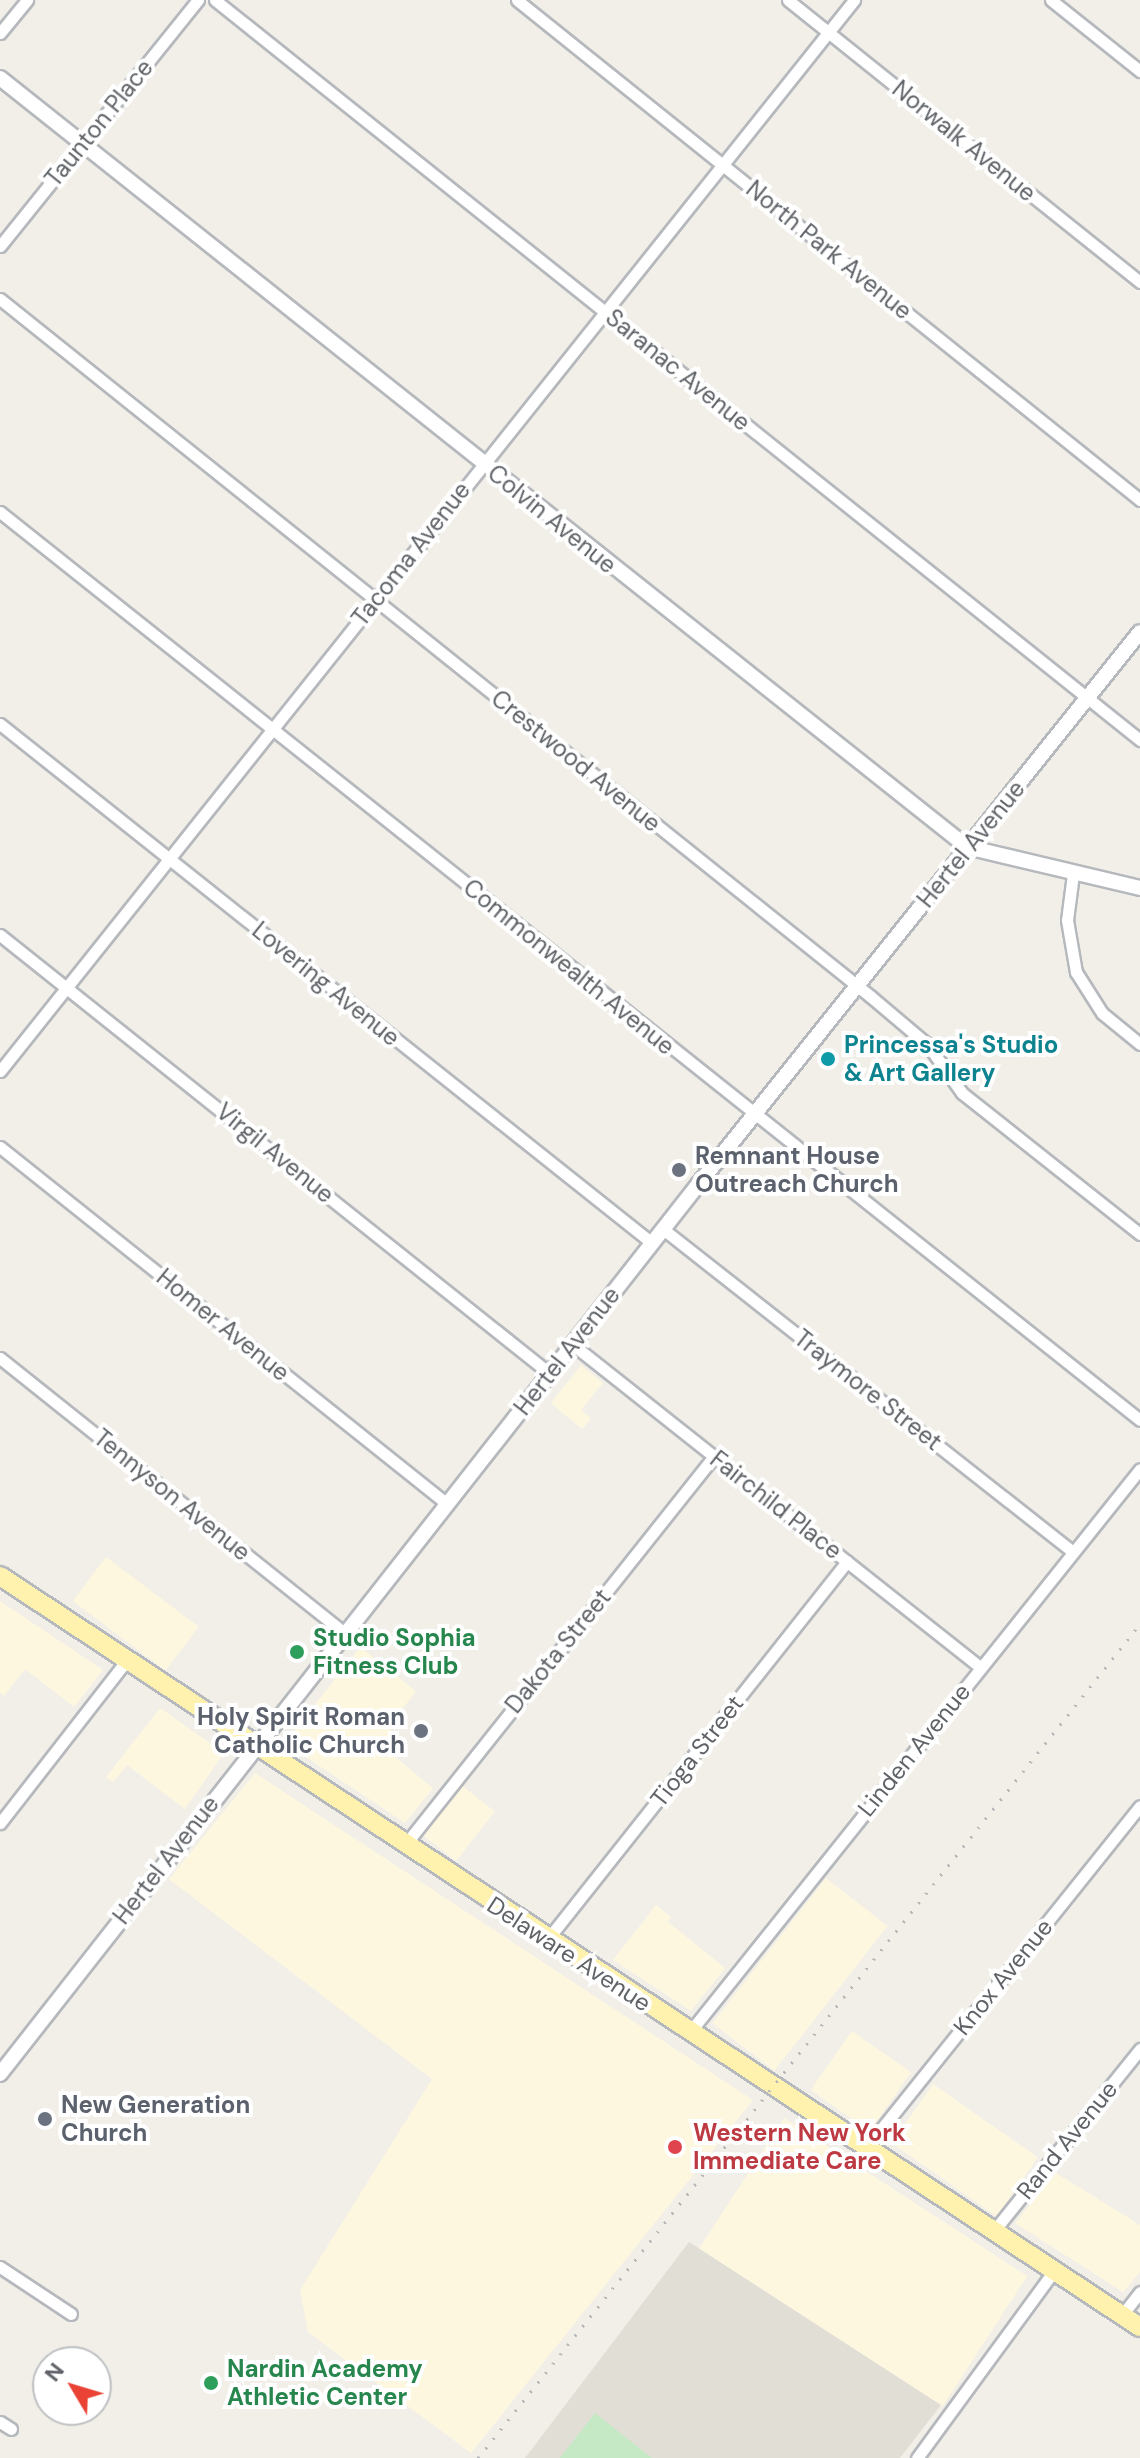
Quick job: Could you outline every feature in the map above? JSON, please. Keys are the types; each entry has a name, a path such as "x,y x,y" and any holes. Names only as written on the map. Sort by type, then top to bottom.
{"main road":[{"name":"Delaware Avenue","path":"0,1576 404,1846 1140,2327"}],"street":[{"path":"0,33 27,0"},
{"name":"Taunton Place","path":"0,246 198,0"},
{"name":"Saranac Avenue","path":"215,0 1140,740"},
{"name":"North Park Avenue","path":"517,0 1140,500"},
{"name":"Norwalk Avenue","path":"788,0 1140,282"},
{"name":"Tacoma Avenue","path":"0,1071 854,0"},
{"path":"1051,0 1140,71"},
{"name":"Colvin Avenue","path":"0,78 967,847 1140,888"},
{"name":"Crestwood Avenue","path":"0,299 856,985 928,1045 974,1103 1140,1234"},
{"name":"Commonwealth Avenue","path":"0,512 1140,1420"},
{"name":"Hertel Avenue","path":"0,2074 446,1503 1140,632"},
{"name":"Lovering Avenue","path":"0,724 652,1243"},
{"path":"1073,874 1067,920 1076,972 1102,1013 1140,1044"},
{"name":"Virgil Avenue","path":"0,935 549,1373"},
{"name":"Homer Avenue","path":"0,1147 446,1503"},
{"name":"Traymore Street","path":"663,1229 1073,1552"},
{"name":"Fairchild Place","path":"572,1344 980,1667"},
{"name":"Tennyson Avenue","path":"0,1358 344,1633"},
{"name":"Dakota Street","path":"404,1846 714,1456"},
{"name":"Linden Avenue","path":"689,2033 1140,1469"},
{"name":"Tioga Street","path":"547,1940 847,1562"},
{"path":"0,1823 126,1661"},
{"name":"Knox Avenue","path":"866,2148 1140,1806"},
{"name":"Rand Avenue","path":"993,2232 1140,2049"},
{"path":"0,2267 71,2314"},
{"path":"917,2458 1054,2271"},
{"path":"1122,2315 1140,2292"}],"shaded area":[{"path":"581,1365 603,1383 581,1410 591,1418 582,1429 551,1403"},
{"path":"106,1557 199,1627 166,1671 73,1601"},
{"path":"0,1601 103,1670 74,1707 25,1669 4,1696 0,1693"},
{"path":"360,1647 416,1691 388,1728 406,1742 395,1757 433,1788 405,1823 285,1743"},
{"path":"160,1708 224,1753 185,1809 127,1765 113,1782 106,1777"},
{"path":"255,1773 753,2100 471,2453 308,2332 300,2290 432,2079 169,1879"},
{"path":"461,1785 495,1811 456,1861 422,1835"},
{"path":"826,1878 887,1926 774,2071 713,2023"},
{"path":"656,1905 671,1917 668,1922 725,1968 691,2011 613,1960"},
{"path":"852,2031 911,2072 870,2131 811,2090"},
{"path":"933,2084 1038,2157 997,2216 892,2143"},
{"path":"784,2118 1027,2276 942,2407 699,2249"},
{"path":"1056,2173 1140,2225 1140,2272 1123,2292 1015,2223"},
{"path":"689,2242 941,2405 900,2458 525,2458"}],"green space":[{"path":"595,2413 652,2458 560,2458"}],"railway":[{"path":"478,2458 1140,1624"}],"place":[{"name":"Princessa's Studio & Art Gallery","path":"828,1059"},
{"name":"Remnant House Outreach Church","path":"679,1170"},
{"name":"Studio Sophia Fitness Club","path":"297,1652"},
{"name":"Holy Spirit Roman Catholic Church","path":"421,1731"},
{"name":"New Generation Church","path":"45,2119"},
{"name":"Western New York Immediate Care","path":"675,2147"},
{"name":"Nardin Academy Athletic Center","path":"211,2383"}]}
